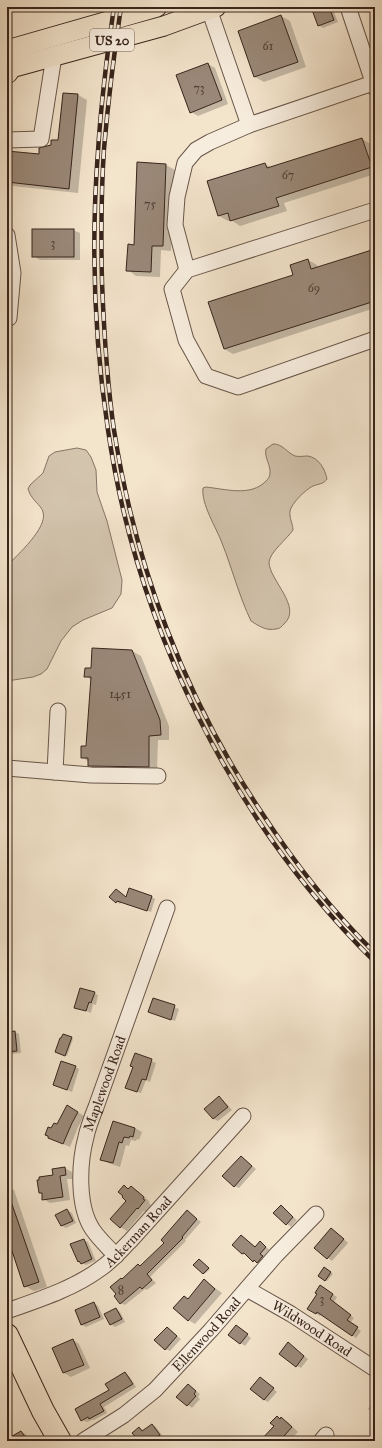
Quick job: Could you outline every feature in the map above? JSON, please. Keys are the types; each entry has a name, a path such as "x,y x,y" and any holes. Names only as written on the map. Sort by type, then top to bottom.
{"highway":[{"path":"7,1336 60,1441"}],"main road":[{"name":"US 20","path":"7,65 157,7"},
{"name":"US 20","path":"7,65 54,56 164,26 212,8"}],"street":[{"path":"187,270 174,225 177,197 185,163 196,150 210,142 249,125 374,86 348,7"},
{"path":"212,8 249,125"},
{"path":"7,140 41,139 54,56"},
{"path":"375,210 187,270 172,289 186,340 206,376 238,387 375,339"},
{"path":"7,235 13,273 9,287 12,320"},
{"path":"55,772 58,711"},
{"path":"7,768 91,775 158,776"},
{"name":"Maplewood Road","path":"116,1256 92,1229 87,1217 82,1195 81,1171 83,1154 86,1137 96,1107 167,908"},
{"name":"Ackerman Road","path":"7,1311 66,1288 100,1270 116,1256 242,1116"},
{"name":"Ellenwood Road","path":"83,1441 124,1415 155,1390 316,1214"},
{"name":"Wildwood Road","path":"247,1289 290,1314 375,1370"}],"shaded area":[{"path":"273,444 279,445 295,456 312,457 323,468 327,479 323,483 313,486 307,490 293,505 290,514 293,530 275,550 270,558 270,569 284,593 290,610 289,617 281,627 269,629 263,628 251,621 222,543 204,501 203,488 206,487 238,491 253,489 260,486 270,476 270,467 266,449"},
{"path":"77,448 86,450 91,457 96,470 97,492 107,521 122,580 121,594 112,608 83,620 72,627 61,641 47,669 41,674 33,677 7,681 7,566 31,541 41,526 43,518 43,512 40,506 31,496 28,489 30,485 43,473 49,456 55,452"}],"building":[{"path":"311,7 329,7 334,20 318,26"},
{"path":"281,15 298,62 254,77 238,31"},
{"path":"208,63 222,100 190,113 176,75"},
{"path":"63,93 78,94 69,189 7,182 7,151 39,154 39,148 51,145 51,140 58,140"},
{"path":"362,138 372,167 276,198 279,206 230,221 228,213 218,216 207,181 265,163 267,168"},
{"path":"137,162 166,164 163,246 152,246 151,272 126,271 128,244 134,245"},
{"path":"32,229 74,229 74,257 32,257"},
{"path":"375,249 375,301 224,349 208,302 293,275 290,265 308,259 311,269"},
{"path":"92,648 132,650 160,720 161,735 149,736 149,767 88,766 88,758 81,758 81,746 86,746 91,677 84,677 85,668 91,668"},
{"path":"129,888 152,896 147,911 117,901 116,903 109,897 116,889 126,897"},
{"path":"80,988 95,992 86,1011 74,1008"},
{"path":"153,998 175,1005 171,1020 148,1012"},
{"path":"15,1031 17,1051 7,1052 7,1032"},
{"path":"63,1034 72,1037 65,1056 55,1052"},
{"path":"135,1053 152,1059 146,1080 142,1079 137,1092 125,1088 133,1067 130,1066"},
{"path":"61,1061 76,1066 67,1090 53,1085"},
{"path":"219,1096 228,1107 213,1119 204,1109"},
{"path":"67,1105 78,1112 63,1144 48,1138 48,1136 45,1135 48,1127 51,1128 54,1123 57,1124"},
{"path":"113,1121 135,1128 133,1137 124,1137 122,1143 119,1142 113,1163 100,1160"},
{"path":"241,1156 252,1166 234,1187 222,1176"},
{"path":"65,1167 66,1175 60,1176 63,1197 42,1200 42,1193 39,1193 37,1180 39,1180 39,1177 53,1175 52,1169"},
{"path":"124,1185 128,1189 131,1186 144,1197 143,1199 145,1200 120,1228 110,1219 126,1201 118,1192"},
{"path":"7,1193 39,1282 24,1287 10,1245 7,1246"},
{"path":"281,1205 293,1217 286,1225 273,1213"},
{"path":"67,1209 73,1221 61,1226 55,1215"},
{"path":"187,1210 197,1219 182,1237 183,1238 147,1274 152,1280 142,1289 140,1287 120,1304 114,1296 116,1294 110,1287 121,1278 122,1279 138,1264 140,1266 164,1243 161,1240"},
{"path":"331,1228 344,1239 327,1259 314,1248"},
{"path":"241,1235 255,1247 260,1241 266,1247 260,1254 263,1256 257,1263 254,1260 253,1262 244,1253 242,1254 232,1245"},
{"path":"84,1239 92,1259 81,1264 79,1261 78,1262 70,1244"},
{"path":"199,1259 209,1268 203,1274 193,1265"},
{"path":"324,1267 331,1272 325,1281 318,1276"},
{"path":"204,1279 215,1289 188,1321 173,1308 184,1296 188,1299"},
{"path":"320,1285 333,1294 330,1299 351,1315 347,1320 358,1327 352,1336 317,1312 316,1314 307,1309 317,1294 315,1293"},
{"path":"94,1302 100,1317 81,1325 75,1310"},
{"path":"116,1308 122,1319 110,1325 104,1314"},
{"path":"236,1325 248,1334 240,1344 228,1335"},
{"path":"167,1327 177,1336 165,1350 154,1340"},
{"path":"73,1339 84,1365 63,1373 52,1348"},
{"path":"288,1342 304,1356 296,1367 279,1354"},
{"path":"125,1372 133,1384 100,1404 104,1411 89,1419 88,1417 81,1421 75,1409 109,1390 105,1384"},
{"path":"260,1377 274,1388 264,1400 250,1389"},
{"path":"188,1384 196,1391 194,1394 196,1396 187,1406 176,1397"},
{"path":"277,1416 280,1419 281,1417 292,1427 284,1436 290,1441 260,1441 274,1426 270,1423"},
{"path":"152,1424 160,1435 152,1441 139,1441 132,1433 139,1427 142,1431"},
{"path":"21,1431 28,1441 7,1441 7,1439"}],"railway":[{"path":"114,7 104,79 98,151 94,255 97,326 103,395 122,504 142,577 168,649 199,718 235,784 277,847 324,907 375,962"},
{"path":"121,7 111,78 104,149 102,182 102,282 109,394 123,480 135,530 149,580 166,628 208,722 260,810 299,866 343,920 375,953"}]}
